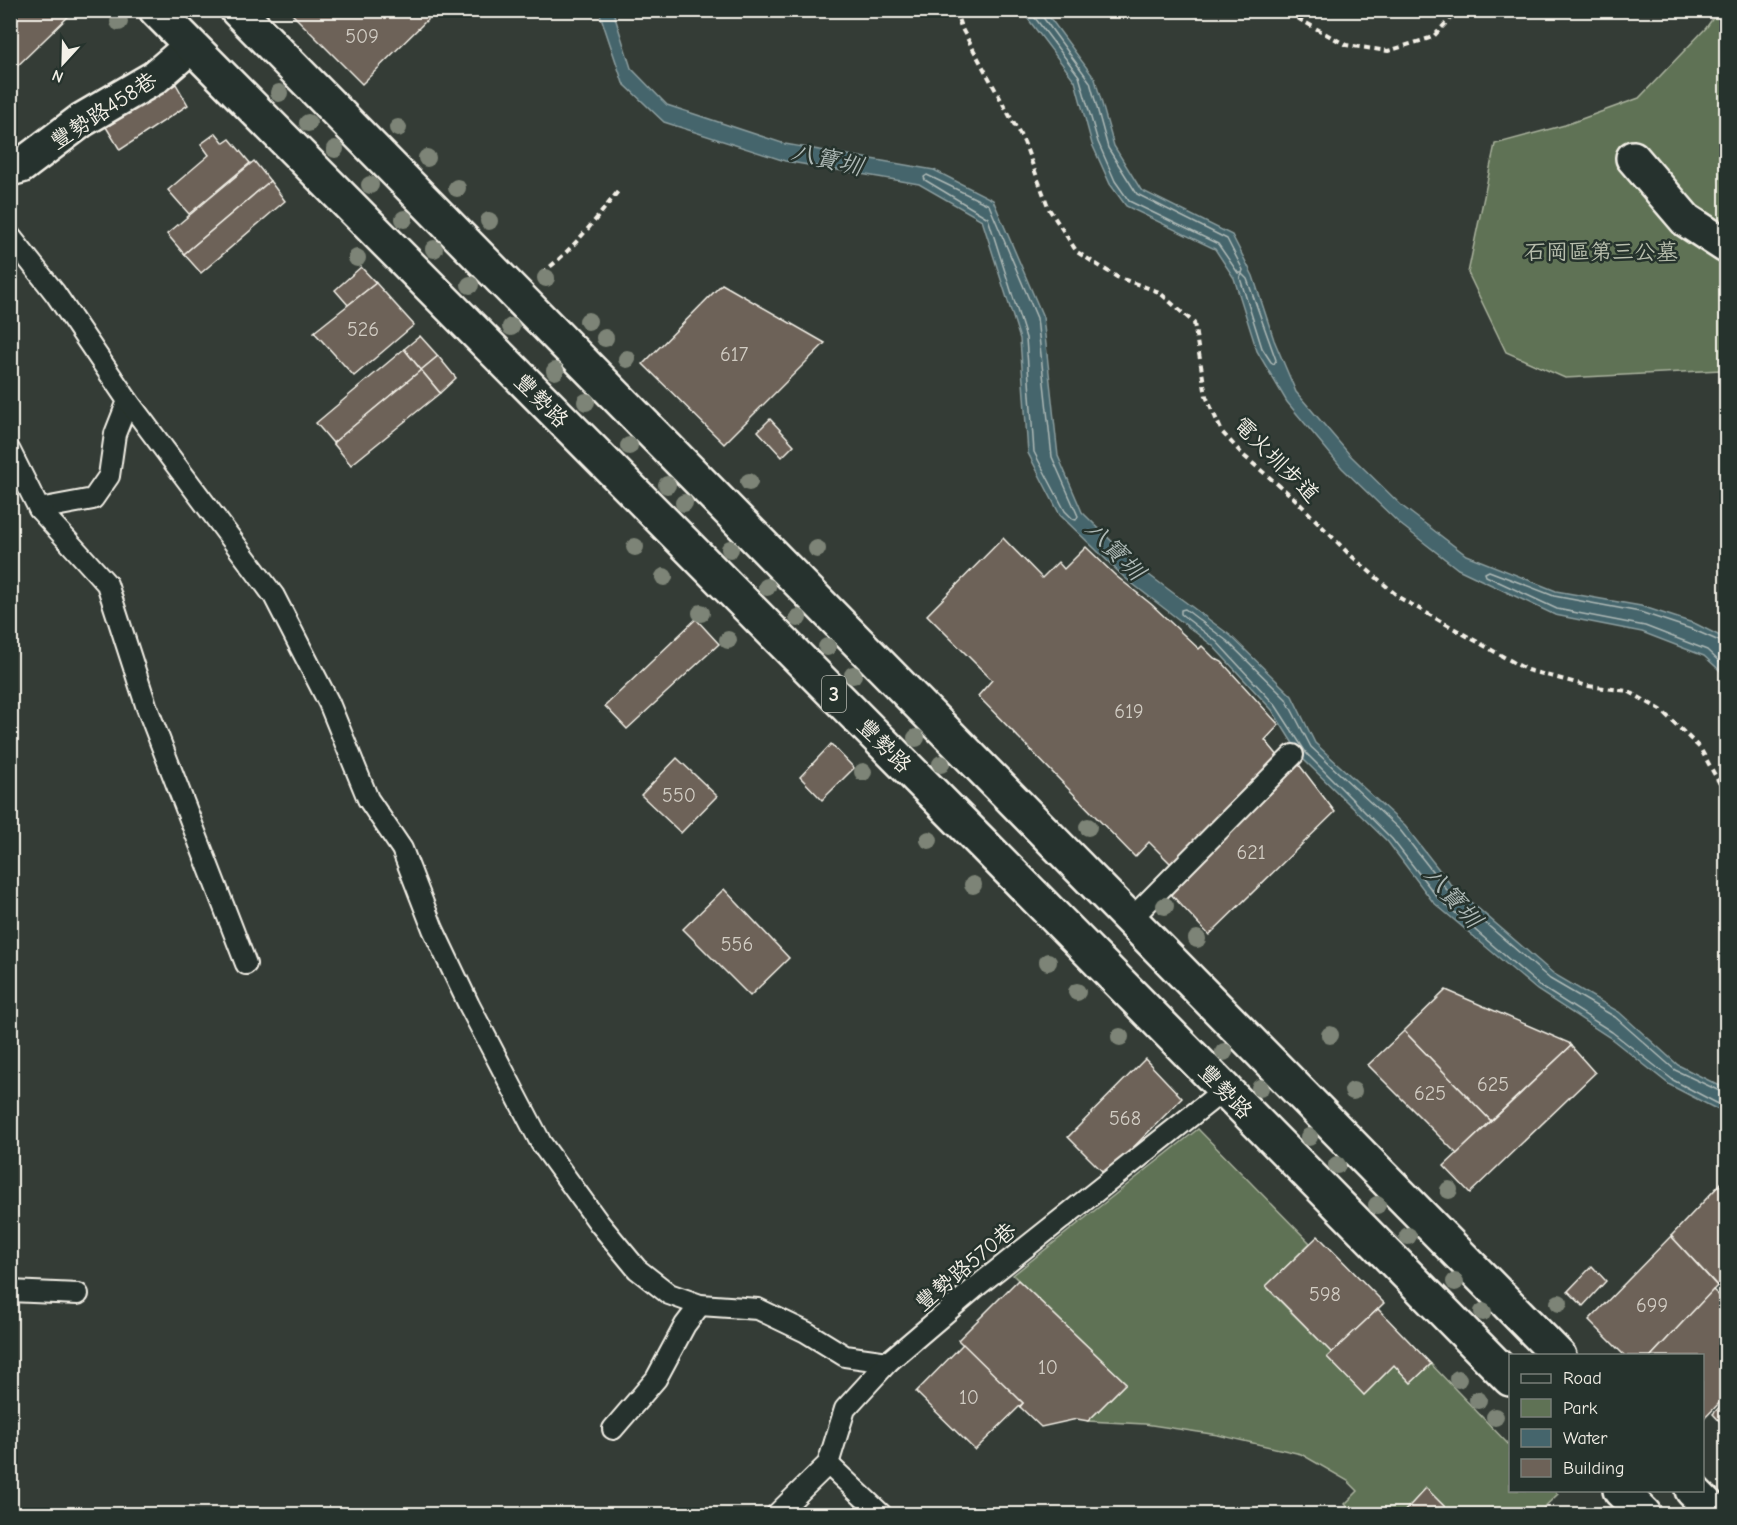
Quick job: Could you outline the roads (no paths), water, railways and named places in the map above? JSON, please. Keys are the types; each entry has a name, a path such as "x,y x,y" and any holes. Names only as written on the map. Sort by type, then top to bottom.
{"main road":[{"name":"豐勢路","path":"156,10 1509,1378"},
{"name":"3","path":"237,10 1557,1354"},
{"name":"豐勢路458巷","path":"10,168 21,166 82,120 154,78 191,46"},
{"path":"1633,158 1686,219 1726,246"},
{"path":"1621,1492 1644,1515"},
{"path":"1693,1492 1716,1515"}],"lane":[{"path":"10,236 55,293 128,401 274,596 329,703 368,799 402,849 433,929 541,1143 599,1223 637,1269 669,1294 700,1305 758,1309 806,1332 845,1356 888,1362"},
{"path":"39,509 93,499 109,476 115,434 128,401"},
{"path":"10,451 39,509 107,584 146,705 246,964"},
{"path":"1130,921 1293,755"},
{"name":"豐勢路570巷","path":"777,1515 828,1464 845,1409 888,1362 976,1287 1225,1089"},
{"path":"10,1291 78,1294"},
{"path":"613,1429 656,1379 685,1325 700,1305"},
{"path":"828,1464 881,1515"}],"water":[{"name":"八寶圳","path":"599,11 613,11 631,68 667,105 785,144 934,170 993,200 1043,317 1058,456 1082,512 1137,566 1231,636 1292,696 1315,743 1405,826 1451,885 1554,974 1619,1012 1678,1065 1726,1089 1726,1114 1670,1085 1609,1037 1537,990 1433,902 1388,842 1302,758 1272,710 1213,646 1125,578 1060,515 1028,453 1020,339 982,220 919,184 785,161 664,122 623,83"},
{"path":"1022,11 1045,11 1095,79 1114,146 1141,190 1232,235 1253,276 1274,340 1296,392 1350,455 1402,506 1466,555 1556,591 1641,606 1696,624 1726,639 1726,676 1704,656 1642,632 1555,615 1458,569 1400,524 1342,468 1287,402 1257,351 1234,278 1215,249 1126,206 1110,184 1092,144 1075,81"}],"park label":[{"name":"石岡區第三公墓","path":"1601,251"}]}
